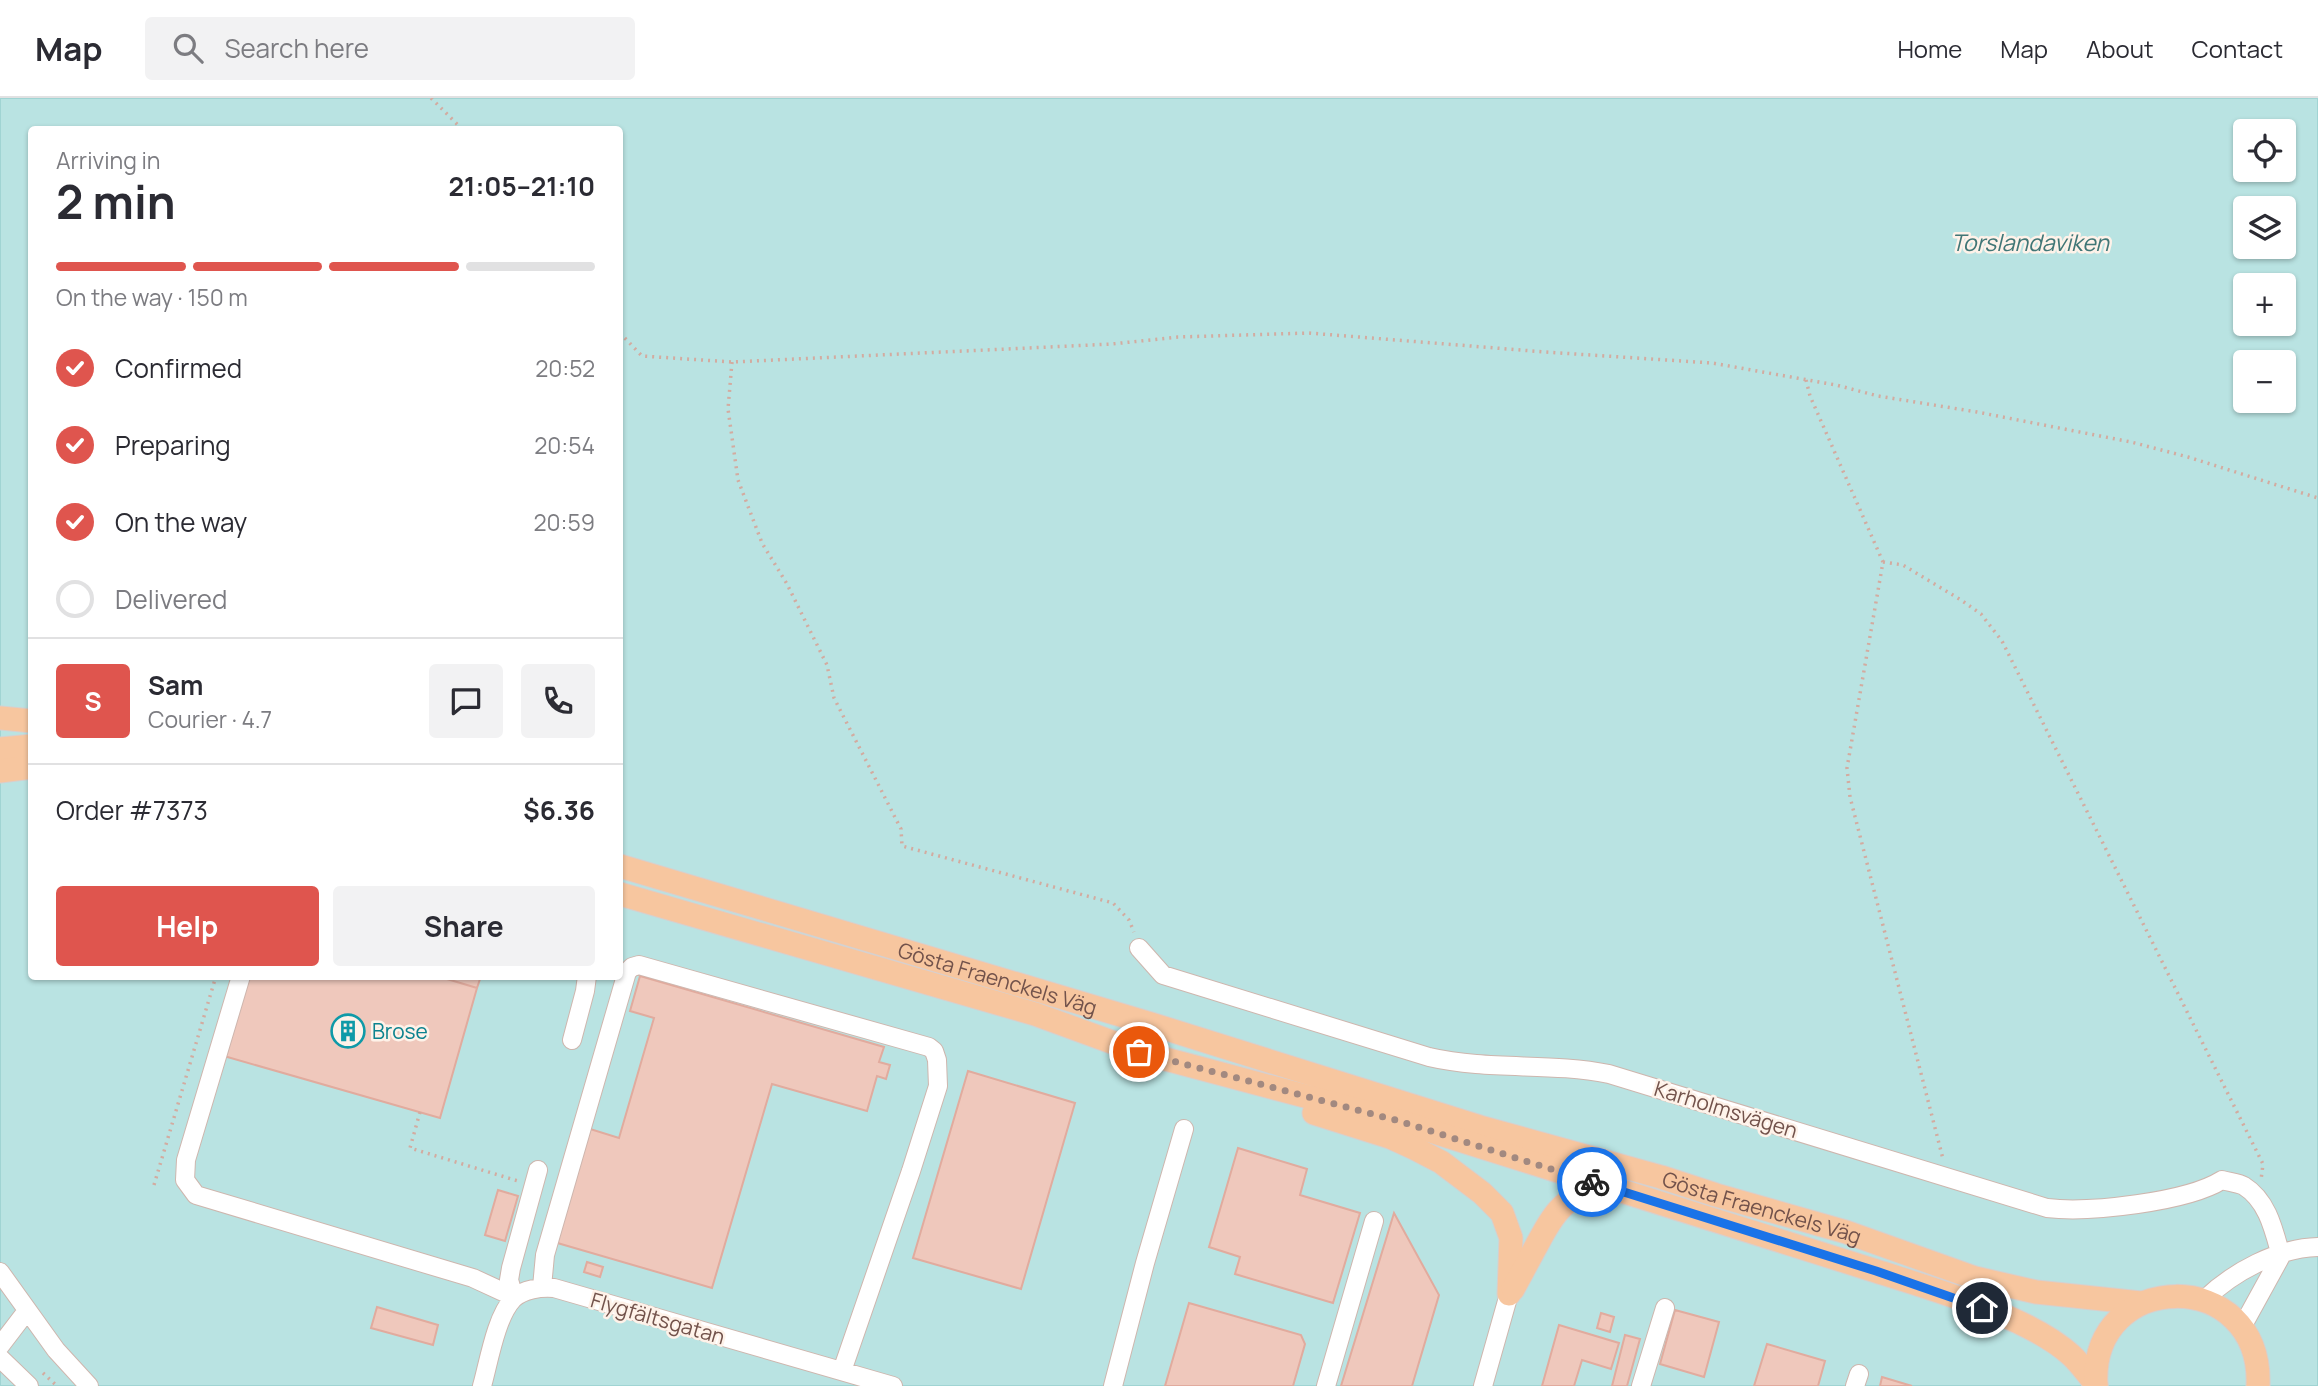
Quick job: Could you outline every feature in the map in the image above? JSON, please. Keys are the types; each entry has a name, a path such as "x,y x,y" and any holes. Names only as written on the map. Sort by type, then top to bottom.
{"main road":[{"path":"0,718 28,721"},
{"path":"0,749 28,746"},
{"path":"0,771 28,768"},
{"name":"Gösta Fraenckels Väg","path":"623,867 1151,1024 1480,1127 1661,1177 1846,1233 1975,1278 2036,1293 2141,1303 2172,1295 2204,1300 2225,1311 2242,1327 2254,1349 2259,1386"},
{"name":"Gösta Fraenckels Väg","path":"623,895 1035,1014 1139,1052 1399,1121 1940,1292 2045,1337 2072,1355 2096,1385"},
{"path":"1265,1087 1300,1108 1414,1148 1441,1162 1482,1193 1502,1213 1511,1238 1509,1294"},
{"path":"1509,1294 1550,1219 1559,1209 1581,1194 1617,1190"},
{"name":"Gösta Fraenckels Väg","path":"2096,1385 2097,1360 2106,1337 2121,1317 2141,1303"}],"street":[{"name":"Karholmsvägen","path":"1139,947 1163,975 1429,1057 1464,1064 1565,1067 1609,1074 1946,1175 2007,1197 2062,1210 2096,1209 2145,1202 2207,1189 2222,1180 2244,1186 2259,1200"},
{"path":"482,1386 500,1323 514,1297 542,1287 545,1255 627,972 639,965 916,1043 934,1051 938,1086 842,1371"},
{"path":"240,980 186,1160 185,1180 196,1195 473,1278 514,1297"},
{"path":"572,1040 586,980"},
{"path":"1113,1386 1184,1129"},
{"path":"514,1297 509,1280 511,1268 535,1178"},
{"path":"2242,1327 2281,1256 2272,1223 2259,1200"},
{"path":"1326,1386 1374,1221"},
{"path":"2204,1300 2218,1286 2263,1261 2296,1250 2318,1247"},
{"path":"0,1272 26,1312 89,1386"},
{"name":"Flygfältsgatan","path":"542,1287 554,1288 893,1386"},
{"path":"1483,1386 1509,1294"},
{"path":"1641,1386 1665,1308"},
{"path":"0,1346 26,1312"},
{"path":"0,1359 29,1386"}],"path":[{"path":"431,98 459,126"},
{"path":"623,336 642,356 732,362 1112,344 1178,337 1309,333 1712,363 2131,442 2318,498"},
{"path":"732,362 728,409 738,480 762,543 787,584 827,665 834,698 901,829 902,846 1113,904 1129,920 1139,947"},
{"path":"1806,380 1810,396 1883,562 1847,768 1850,797 1946,1175"},
{"path":"1883,562 1903,565 1961,600 1981,614 2002,641 2263,1164 2259,1200"},
{"path":"154,1185 215,980"},
{"path":"420,1112 410,1148 535,1178"}],"water":[{"name":"Torslandaviken","path":"0,98 2318,98 2318,1386 0,1386"}],"building":[{"path":"640,976 884,1047 879,1062 890,1065 886,1079 877,1076 867,1111 772,1084 712,1288 554,1242 587,1128 619,1138 654,1018 630,1011"},
{"name":"Brose","path":"247,980 450,980 477,988 440,1118 224,1056"},
{"path":"450,980 480,980 477,988"},
{"path":"968,1071 1075,1103 1021,1289 913,1258"},
{"path":"1238,1148 1307,1169 1300,1195 1360,1213 1333,1303 1235,1274 1240,1257 1209,1247"},
{"path":"498,1190 518,1196 505,1241 485,1235"},
{"path":"1394,1213 1439,1295 1412,1386 1341,1386"},
{"path":"587,1262 603,1267 600,1277 584,1272"},
{"path":"1189,1303 1301,1335 1305,1344 1293,1386 1165,1386"},
{"path":"377,1307 438,1325 433,1345 371,1328"},
{"path":"1675,1310 1719,1322 1704,1377 1660,1364"},
{"path":"1601,1313 1614,1317 1610,1332 1597,1328"},
{"path":"1559,1325 1619,1343 1611,1369 1582,1360 1574,1386 1542,1386"},
{"path":"1625,1335 1640,1339 1627,1386 1612,1386"},
{"path":"1767,1344 1825,1361 1818,1386 1754,1386"},
{"path":"1882,1377 1912,1386 1880,1386"}],"way so far":[{"path":"1139,1052 1399,1121 1592,1182"}],"place":[{"name":"Brose","path":"348,1031"}],"route":[{"path":"1592,1182 1876,1271 1982,1308"}]}
